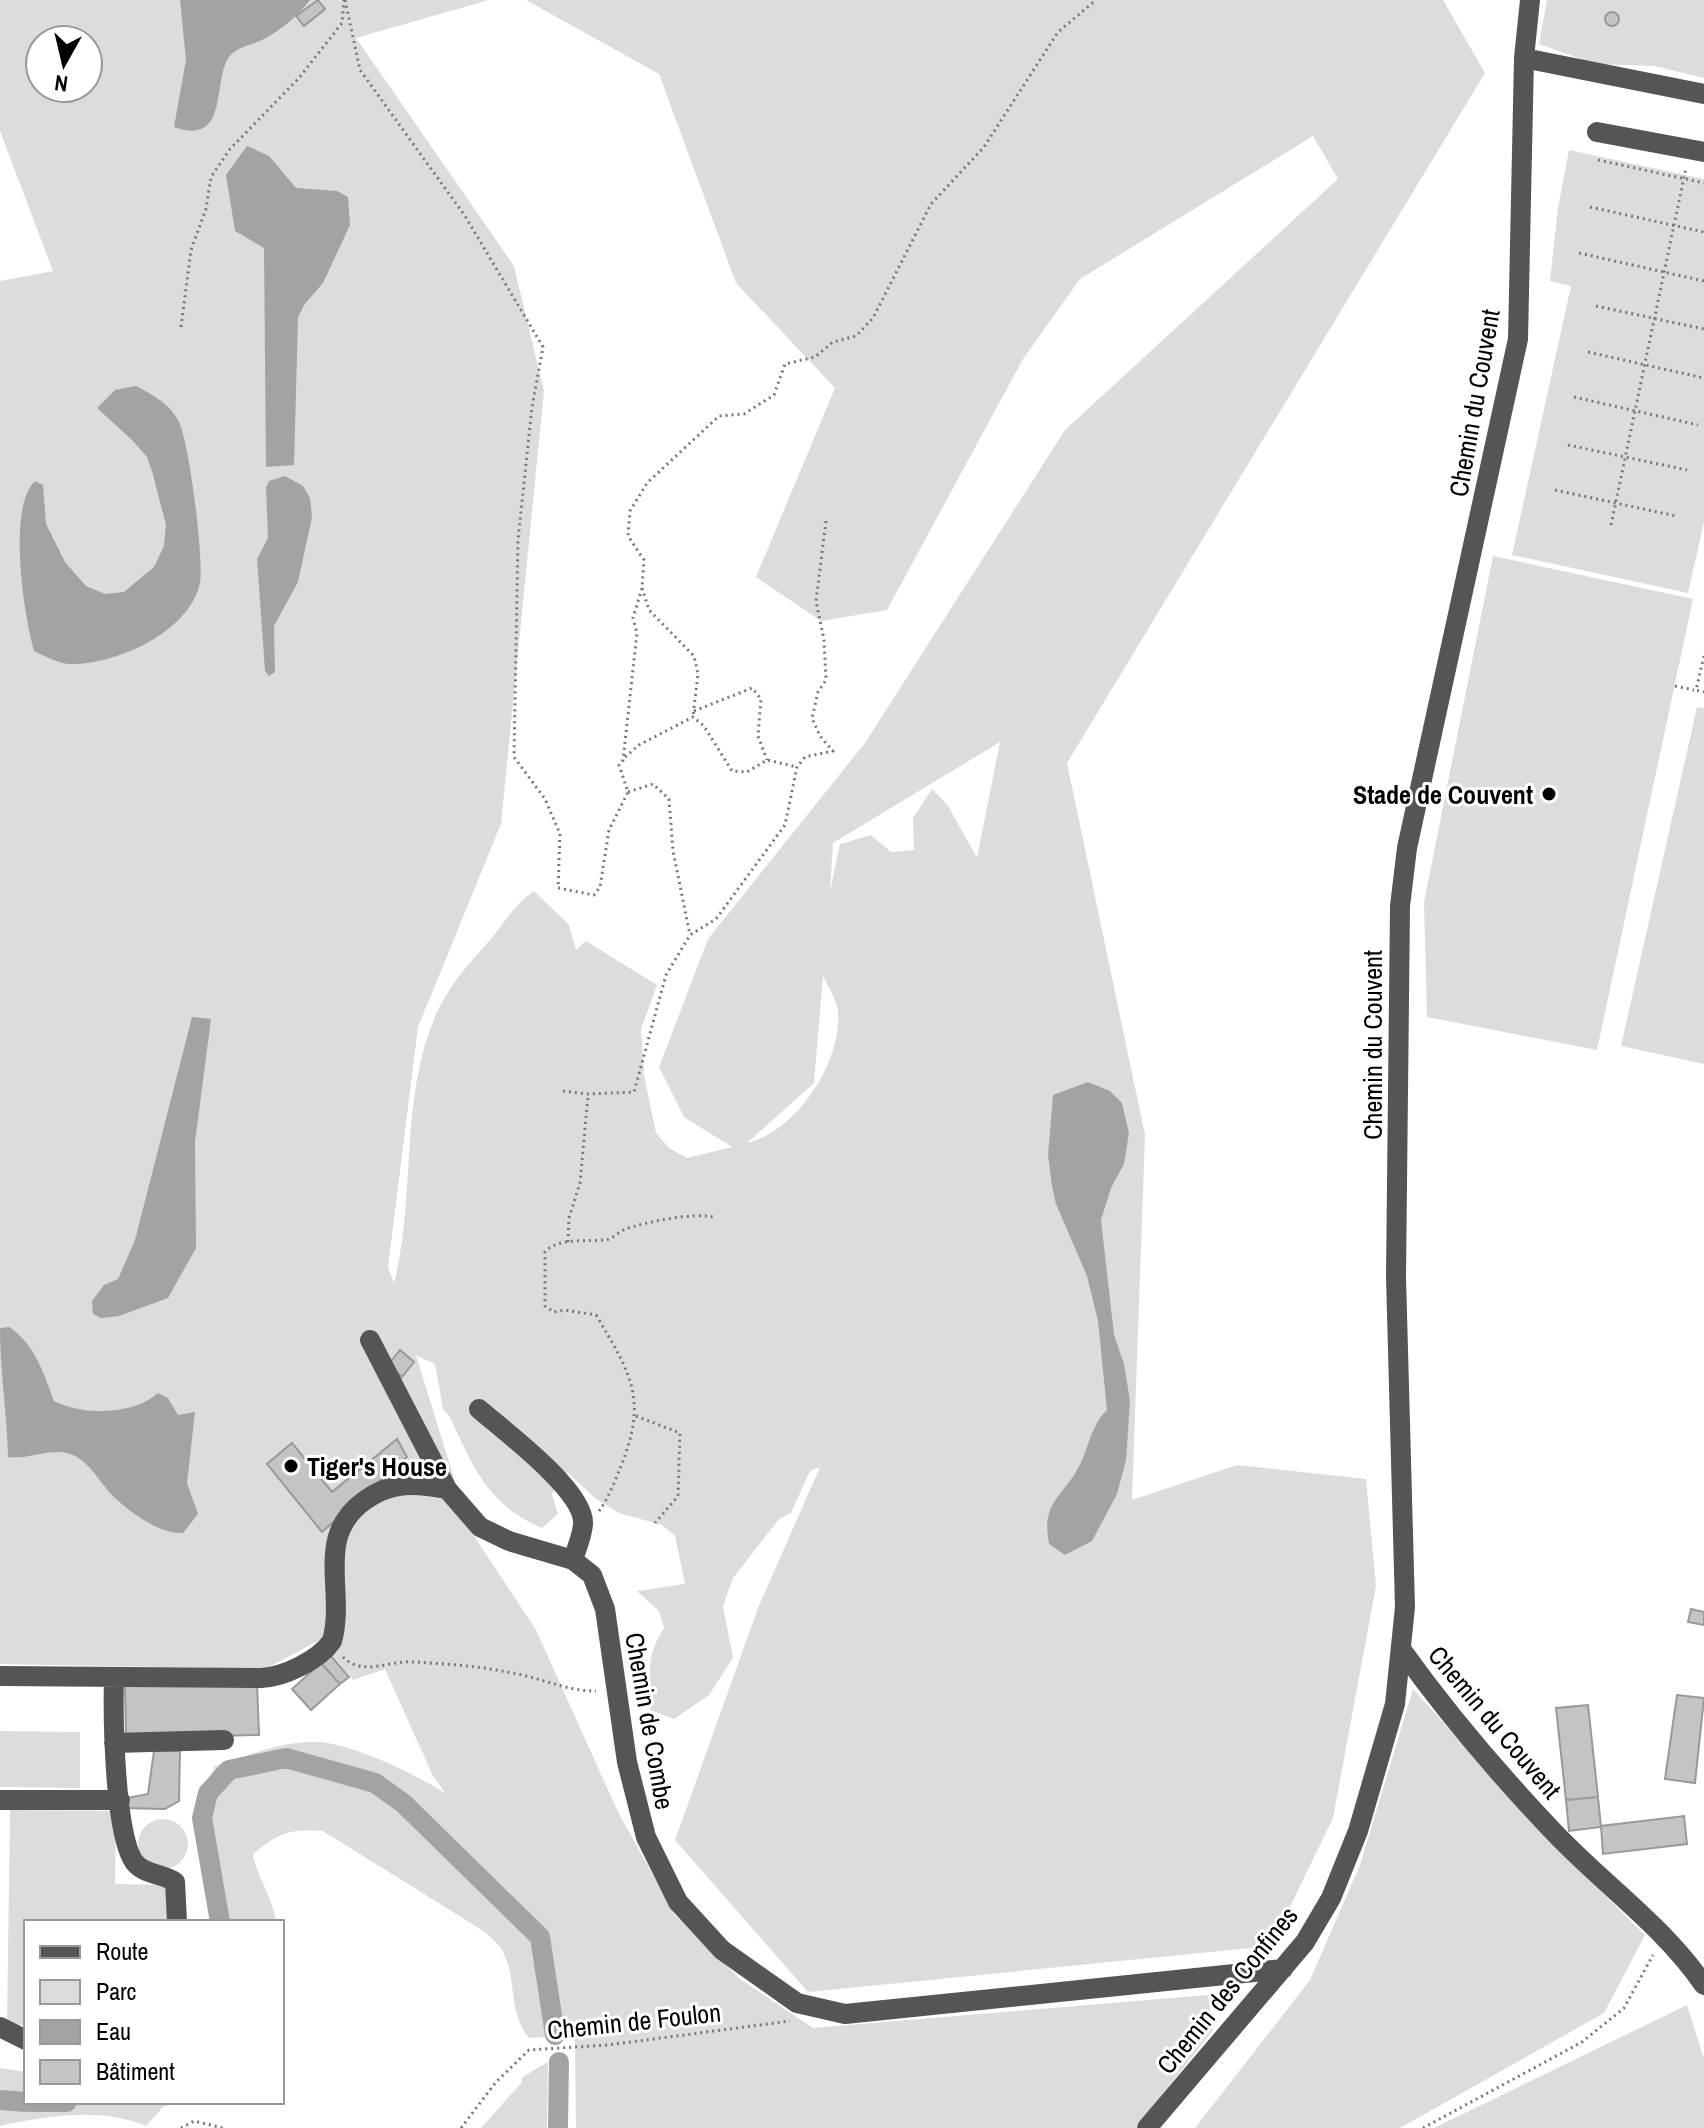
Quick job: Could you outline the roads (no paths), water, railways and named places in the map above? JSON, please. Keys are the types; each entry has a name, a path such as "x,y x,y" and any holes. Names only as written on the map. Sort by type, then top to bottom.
{"street":[{"name":"Chemin du Couvent","path":"1530,0 1524,58 1518,339 1407,848 1400,906 1396,1277 1405,1607 1401,1649 1436,1698 1551,1829 1677,1947 1704,1985"},
{"path":"1524,58 1704,94"},
{"path":"1597,132 1697,150"},
{"path":"370,1340 447,1489 480,1527 509,1541 573,1560 583,1523 579,1506 551,1473 479,1409"},
{"path":"0,1676 271,1677 327,1649 332,1641 334,1550 342,1522 357,1506 386,1488 421,1484 447,1489"},
{"name":"Chemin de Combe","path":"573,1560 592,1575 605,1609 627,1762 646,1837 678,1902 722,1950 797,2003 845,2014 1283,1969"},
{"name":"Chemin des Confines","path":"1147,2128 1305,1942 1331,1898 1358,1831 1395,1704 1401,1649"},
{"path":"114,1678 114,1743 125,1837 135,1863 175,1882 177,1920"},
{"path":"114,1743 224,1740"},
{"path":"0,1800 120,1800"},
{"path":"2,2033 24,2039"}],"water":[{"path":"180,0 310,0 275,32 229,57 212,120 204,128 192,131 174,127 186,60"},
{"path":"247,146 269,156 296,188 337,191 348,197 350,225 323,283 304,305 298,318 294,465 266,467 264,248 235,231 226,175"},
{"path":"136,386 169,408 182,431 195,500 200,582 194,600 182,616 148,642 107,659 87,663 60,662 34,651 30,635 20,563 22,514 27,494 35,481 43,485 46,524 65,562 86,586 105,594 124,592 154,567 164,546 166,525 147,457 97,408 115,390"},
{"path":"285,476 303,486 310,498 312,517 298,582 274,626 275,672 269,676 265,671 257,559 268,538 266,488 269,481"},
{"path":"192,1017 211,1019 195,1142 196,1248 168,1298 119,1316 101,1318 93,1314 92,1301 104,1285 118,1279 135,1240"},
{"path":"1088,1082 1110,1091 1122,1103 1129,1133 1124,1164 1111,1188 1101,1220 1114,1335 1124,1364 1130,1401 1126,1460 1117,1494 1092,1541 1065,1555 1049,1544 1047,1524 1050,1511 1077,1470 1097,1423 1107,1410 1098,1321 1087,1276 1056,1204 1048,1155 1053,1095"},
{"path":"9,1327 32,1351 54,1401 79,1409 108,1411 136,1406 158,1393 168,1398 178,1415 195,1412 187,1483 198,1514 183,1533 154,1526 134,1513 116,1499 90,1468 75,1456 51,1452 8,1457 0,1328"}],"waterway":[{"path":"220,1920 202,1818 208,1793 229,1770 286,1758 375,1783 403,1803 540,1937 555,2035"},
{"path":"558,2128 559,2062"},
{"path":"0,2100 24,2102"}],"place":[{"name":"Stade de Couvent","path":"1549,794"},
{"name":"Tiger's House","path":"291,1466"}]}
